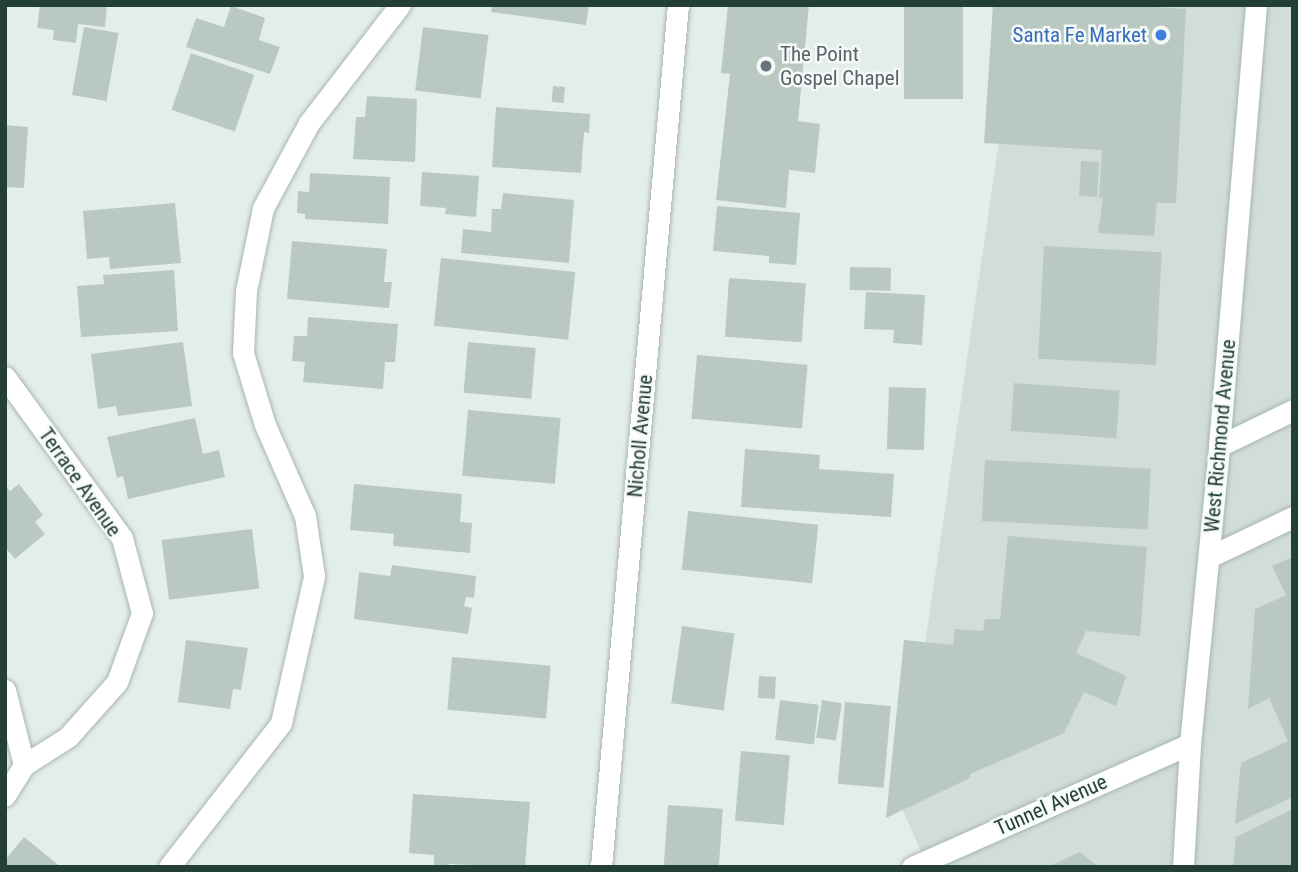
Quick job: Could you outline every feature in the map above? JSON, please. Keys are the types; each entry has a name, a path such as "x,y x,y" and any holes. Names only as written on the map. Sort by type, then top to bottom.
{"street":[{"path":"169,867 281,723 314,576 305,516 265,425 243,353 246,291 264,208 309,122 400,5"},
{"name":"Nicholl Avenue","path":"601,867 678,5"},
{"name":"West Richmond Avenue","path":"1183,867 1191,744 1256,5"},
{"name":"Terrace Avenue","path":"5,377 122,538 142,613 117,682 68,737 24,765 5,795"},
{"path":"1219,446 1293,410"},
{"path":"1209,557 1293,517"},
{"path":"5,690 24,765"},
{"name":"Tunnel Avenue","path":"912,867 1191,744"}],"shaded area":[{"path":"1019,5 1293,5 1293,867 928,867 899,802 927,631"}],"building":[{"path":"40,5 107,5 105,27 78,24 76,43 53,40 54,30 37,28"},
{"path":"492,5 589,5 586,25 491,12"},
{"path":"728,5 809,5 798,121 820,124 815,173 789,170 786,208 716,200 730,74 721,73"},
{"path":"904,5 963,5 963,99 904,99"},
{"path":"993,5 1119,5 1186,9 1176,203 1157,203 1154,236 1098,233 1103,198 1099,198 1102,150 984,143"},
{"path":"231,6 265,18 259,40 280,47 270,74 186,47 196,18 224,27"},
{"path":"84,27 118,33 106,101 72,95"},
{"path":"423,27 489,35 481,99 415,91"},
{"path":"191,53 254,75 235,132 171,110"},
{"path":"553,86 565,87 564,103 552,102"},
{"path":"367,96 417,99 415,162 353,159 356,117 365,117"},
{"path":"496,107 590,114 589,133 584,132 581,173 492,167"},
{"path":"5,125 28,127 24,188 5,187"},
{"path":"1081,161 1099,162 1097,197 1079,196"},
{"path":"422,172 479,176 476,217 445,214 446,208 420,206"},
{"path":"310,173 390,177 388,224 305,219 305,214 297,213 298,191 309,192"},
{"path":"503,193 574,200 569,263 461,253 463,229 491,232 492,209 501,209"},
{"path":"175,203 181,263 110,269 109,257 87,259 83,211"},
{"path":"717,206 800,213 796,265 769,263 769,256 713,251"},
{"path":"292,241 387,249 384,282 392,282 389,308 287,299"},
{"path":"1044,246 1162,252 1156,365 1038,359"},
{"path":"441,258 575,272 568,340 434,326"},
{"path":"850,267 891,268 891,291 850,290"},
{"path":"174,270 178,331 81,337 77,286 104,284 103,275"},
{"path":"729,278 806,283 802,342 725,337"},
{"path":"866,292 925,295 922,345 893,343 894,330 864,329"},
{"path":"308,317 398,324 395,362 385,362 383,389 303,382 305,362 292,361 294,336 307,336"},
{"path":"183,342 192,406 118,416 116,406 98,409 91,354"},
{"path":"468,342 536,348 531,399 464,393"},
{"path":"697,355 808,365 802,428 691,419"},
{"path":"1014,383 1120,390 1116,438 1011,431"},
{"path":"889,387 926,388 924,450 887,449"},
{"path":"468,410 561,418 555,484 462,476"},
{"path":"195,418 203,454 219,450 225,477 128,499 123,476 117,478 107,437"},
{"path":"745,449 820,455 819,469 894,474 891,517 741,507"},
{"path":"985,460 1151,469 1148,530 982,521"},
{"path":"19,484 43,515 35,522 45,534 15,559 5,547 5,486 10,491"},
{"path":"354,484 462,494 460,522 472,523 470,553 393,546 394,534 350,530"},
{"path":"688,511 818,525 812,583 682,570"},
{"path":"252,529 259,589 169,600 162,540"},
{"path":"1008,536 1147,547 1140,636 1086,631 1076,653 1126,676 1116,706 1084,692 1064,733 970,774 970,778 886,818 904,640 953,645 955,629 983,631 985,619 1000,619"},
{"path":"1293,557 1293,797 1235,824 1241,763 1288,741 1269,698 1248,709 1255,609 1286,595 1272,566"},
{"path":"392,565 476,576 474,598 466,597 464,606 472,608 468,634 354,619 359,572 390,576"},
{"path":"682,626 734,633 724,711 671,703"},
{"path":"186,640 248,648 241,690 233,689 230,709 178,702"},
{"path":"452,657 551,666 546,718 447,710"},
{"path":"759,676 776,677 775,699 758,698"},
{"path":"780,700 819,705 814,744 775,740"},
{"path":"822,700 842,703 836,741 816,738"},
{"path":"845,702 891,706 884,788 838,784"},
{"path":"741,751 790,755 784,825 735,821"},
{"path":"413,794 530,802 525,867 449,864 449,867 434,867 434,855 409,853"},
{"path":"668,805 723,809 719,867 664,867"},
{"path":"1293,809 1293,867 1233,867 1236,837"},
{"path":"24,837 61,867 5,867 5,860"},
{"path":"1080,852 1099,867 1048,867"}],"place":[{"name":"Santa Fe Market","path":"1161,35"},
{"name":"The Point Gospel Chapel","path":"766,66"}]}
